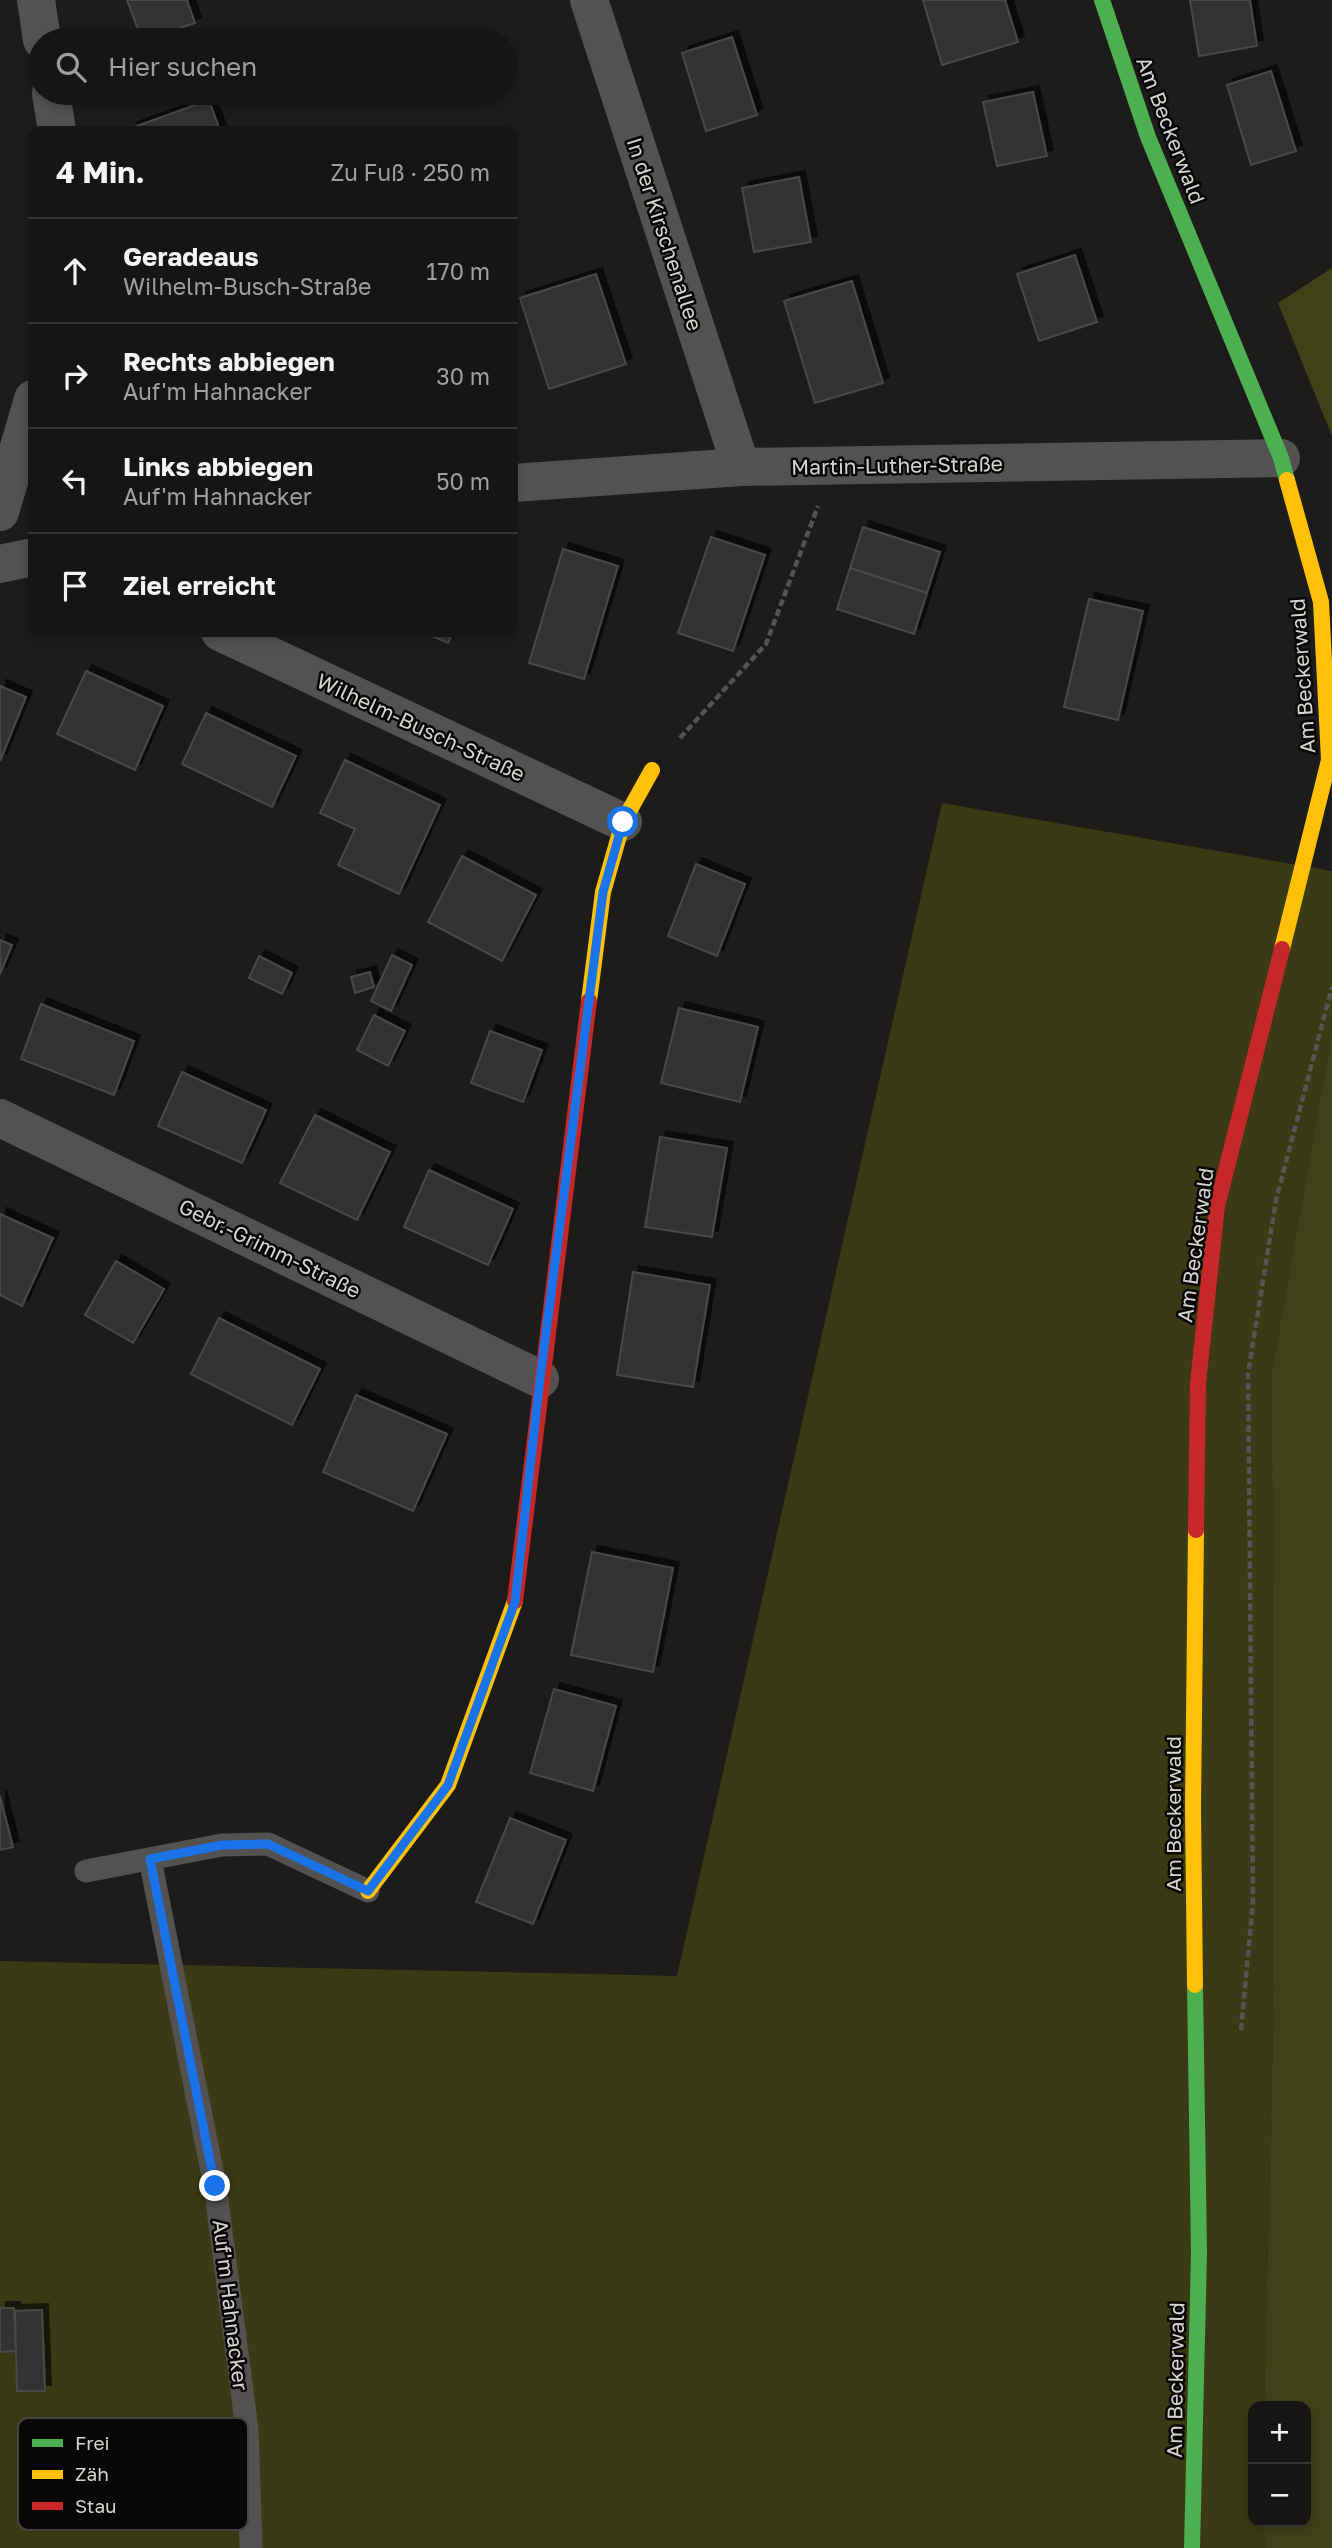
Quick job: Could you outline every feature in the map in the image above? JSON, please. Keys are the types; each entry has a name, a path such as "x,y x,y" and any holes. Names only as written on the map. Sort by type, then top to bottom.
{"street":[{"path":"36,0 40,28"},
{"name":"In der Kirschenallee","path":"589,0 741,467"},
{"name":"Am Beckerwald","path":"1102,0 1148,137 1281,458 1321,602 1329,760 1217,1206 1198,1383 1193,1809 1199,2253 1192,2548"},
{"path":"53,105 56,126"},
{"path":"0,512 28,416"},
{"name":"Martin-Luther-Straße","path":"518,483 741,467 1281,458"},
{"path":"0,564 28,558"},
{"name":"Wilhelm-Busch-Straße","path":"231,637 623,822"},
{"path":"368,1891 448,1785 515,1602 540,1379 603,892 623,822 652,770"},
{"name":"Gebr.-Grimm-Straße","path":"0,1118 540,1379"}],"lane":[{"path":"86,1871 222,1845 268,1844 368,1891"},
{"name":"Auf'm Hahnacker","path":"150,1859 215,2186 246,2418"},
{"name":"Auf'm Hahnacker","path":"248,2459 251,2548"}],"path":[{"path":"652,770 766,644 832,466"},
{"path":"1241,2038 1253,1902 1248,1374 1276,1200 1332,987"}],"shaded area":[{"path":"1332,268 1332,436 1278,303"},
{"path":"942,803 1332,871 1332,1031 1272,1370 1273,2032 1264,2401 1248,2401 1248,2527 1262,2527 1266,2548 0,2548 0,1961 677,1976"},
{"path":"1332,1031 1332,2548 1266,2548 1262,2527 1311,2527 1311,2401 1264,2401 1273,2032 1272,1370"}],"building":[{"path":"127,0 187,0 195,23 179,28 138,28"},
{"path":"923,0 1005,0 1018,42 942,65"},
{"path":"1190,0 1250,0 1257,46 1199,56"},
{"path":"732,37 757,115 706,131 682,53"},
{"path":"1271,71 1296,151 1251,165 1227,85"},
{"path":"1033,92 1047,156 997,166 983,102"},
{"path":"195,105 211,105 218,126 137,126"},
{"path":"799,177 811,242 754,252 742,188"},
{"path":"1075,255 1097,322 1039,341 1017,274"},
{"path":"596,274 626,364 549,389 520,298"},
{"path":"852,281 883,383 815,403 784,301"},
{"path":"863,527 940,552 927,593 850,568"},
{"path":"711,537 765,555 733,651 678,633"},
{"path":"563,549 618,566 584,679 529,663"},
{"path":"850,568 927,593 914,634 837,609"},
{"path":"1089,599 1143,611 1118,720 1064,707"},
{"path":"434,637 451,637 448,643"},
{"path":"86,671 163,706 135,770 57,734"},
{"path":"0,686 26,697 0,761"},
{"path":"206,713 296,756 272,807 182,764"},
{"path":"345,760 440,805 399,894 338,865 355,829 320,813"},
{"path":"462,856 536,895 502,961 428,922"},
{"path":"696,864 745,884 717,956 668,936"},
{"path":"0,940 12,945 0,974"},
{"path":"392,955 412,965 391,1011 371,1001"},
{"path":"259,956 292,973 282,994 249,978"},
{"path":"370,972 374,987 355,993 351,977"},
{"path":"41,1004 134,1041 114,1095 21,1059"},
{"path":"679,1008 758,1027 740,1102 661,1083"},
{"path":"374,1015 405,1031 388,1066 357,1050"},
{"path":"490,1031 542,1050 523,1102 471,1083"},
{"path":"182,1072 266,1110 242,1163 158,1126"},
{"path":"315,1115 390,1152 357,1220 280,1183"},
{"path":"660,1137 727,1148 712,1237 645,1227"},
{"path":"429,1170 513,1209 488,1265 404,1227"},
{"path":"0,1214 53,1238 22,1306 0,1295"},
{"path":"116,1261 164,1289 133,1343 85,1315"},
{"path":"633,1272 710,1285 693,1387 617,1375"},
{"path":"219,1318 320,1369 292,1425 191,1374"},
{"path":"356,1395 447,1434 413,1511 323,1472"},
{"path":"592,1552 673,1568 653,1672 571,1655"},
{"path":"554,1689 616,1706 593,1791 530,1773"},
{"path":"0,1796 13,1847 0,1850"},
{"path":"510,1818 566,1840 533,1924 476,1902"},
{"path":"0,2308 14,2308 16,2351 0,2352"},
{"path":"42,2310 45,2391 17,2391 15,2311"}],"traffic: fast":[{"path":"1102,0 1148,137 1281,458 1287,480"},
{"path":"1192,2548 1199,2253 1195,1985"}],"traffic: slow":[{"path":"1282,949 1329,760 1321,602 1287,480"},
{"path":"589,1001 603,892 623,822 652,770"},
{"path":"1195,1985 1193,1809 1196,1530"},
{"path":"368,1891 448,1785 515,1601"}],"traffic: jam":[{"path":"1196,1530 1198,1383 1217,1206 1282,949"},
{"path":"515,1601 589,1001"}],"route":[{"path":"215,2186 150,1859 222,1845 268,1844 368,1891 448,1785 515,1602 540,1379 603,892 623,822"}]}
